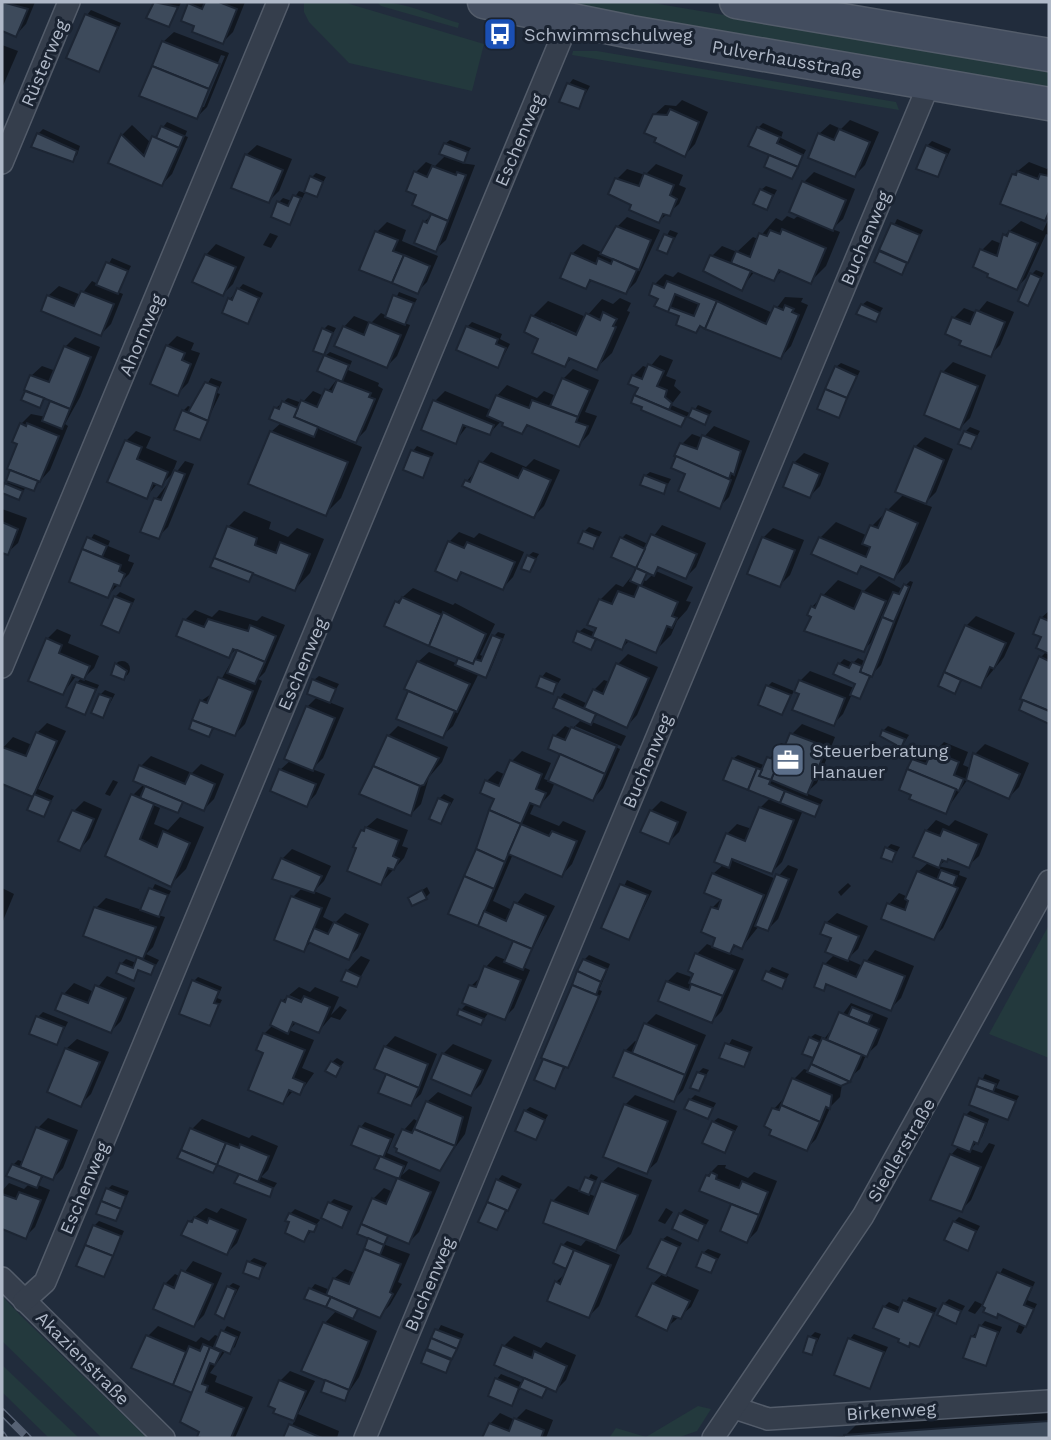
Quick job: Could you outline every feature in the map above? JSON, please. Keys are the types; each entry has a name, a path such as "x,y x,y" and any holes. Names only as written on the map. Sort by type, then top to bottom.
{"main road":[{"name":"Pulverhausstraße","path":"484,2 569,20 1049,104"},
{"path":"736,2 1049,55"}],"street":[{"name":"Rüsterweg","path":"2,163 69,2"},
{"name":"Ahornweg","path":"2,667 278,2"},
{"name":"Eschenweg","path":"24,1301 45,1282 569,20"},
{"name":"Buchenweg","path":"365,1438 929,84"},
{"name":"Siedlerstraße","path":"735,1408 863,1216 1049,881"},
{"name":"Akazienstraße","path":"2,1279 164,1438"},
{"name":"Birkenweg","path":"735,1408 752,1416 768,1419 1049,1401"},
{"path":"713,1438 735,1408"}],"green space":[{"path":"304,2 343,2 484,44 472,91 349,63 309,22 304,12"},
{"path":"377,2 398,4 459,23 458,28 381,6"},
{"path":"549,2 647,2 1049,70 1049,90"},
{"path":"573,51 597,51 896,102 899,110 572,55"},
{"path":"1049,925 1049,1058 989,1034"},
{"path":"2,1296 147,1438 102,1438 2,1341"},
{"path":"2,1365 79,1438 49,1438 2,1392"},
{"path":"698,1406 711,1409 697,1431 677,1438 609,1438 616,1428 646,1437"}],"building":[{"path":"2,2 28,9 16,37 2,31"},
{"path":"154,2 178,7 169,27 146,18"},
{"path":"205,2 219,2 237,9 223,44 192,32 194,26 181,21 188,3 202,9"},
{"path":"85,14 118,27 99,72 66,58"},
{"path":"162,41 220,64 209,89 152,66"},
{"path":"152,66 209,89 197,119 139,96"},
{"path":"567,83 586,90 579,109 559,102"},
{"path":"670,109 699,122 685,157 654,142 656,138 644,133 653,114 667,115"},
{"path":"161,126 184,136 179,148 156,138"},
{"path":"757,127 780,137 777,143 803,155 798,167 748,146"},
{"path":"839,129 870,142 855,177 808,158 818,133 834,140"},
{"path":"37,133 77,151 73,162 31,147"},
{"path":"121,134 144,156 152,136 179,148 162,186 108,163"},
{"path":"444,143 468,152 464,163 439,154"},
{"path":"926,145 947,154 938,177 916,169"},
{"path":"245,154 283,170 269,203 231,188"},
{"path":"769,155 798,167 792,179 764,167"},
{"path":"432,166 456,175 457,172 466,175 448,221 412,205 416,195 406,191 414,171 427,177"},
{"path":"1017,171 1038,179 1040,174 1049,176 1049,212 1045,221 1000,204 1012,174 1016,175"},
{"path":"644,173 674,185 670,195 677,199 670,216 663,214 659,223 629,210 631,205 608,194 615,178 639,186"},
{"path":"310,176 323,182 317,197 304,192"},
{"path":"802,181 846,200 833,231 789,212"},
{"path":"760,189 773,195 767,210 753,204"},
{"path":"293,195 301,198 290,225 271,217 277,201 288,206"},
{"path":"431,214 448,221 436,252 414,243 423,221 427,223"},
{"path":"891,223 920,235 908,263 879,250"},
{"path":"616,226 651,240 639,270 600,254"},
{"path":"782,229 826,248 811,284 779,270 774,281 731,263 736,251 750,257 759,233 767,236 770,230 780,234"},
{"path":"375,231 398,240 393,251 404,255 392,283 359,270"},
{"path":"1009,231 1038,243 1017,290 987,277 988,274 973,267 980,249 997,256 1003,234 1007,236"},
{"path":"664,234 674,238 667,254 657,250"},
{"path":"879,251 907,263 902,275 874,262"},
{"path":"571,253 596,264 598,258 611,264 613,259 637,270 626,294 590,280 586,289 560,278"},
{"path":"205,254 236,267 223,296 192,282"},
{"path":"404,255 430,266 418,294 392,283"},
{"path":"710,255 751,271 742,291 703,271"},
{"path":"106,262 128,271 118,294 96,285"},
{"path":"1030,273 1041,278 1028,306 1018,301"},
{"path":"667,281 717,301 705,329 700,326 696,333 676,325 679,316 668,312 654,306 658,299 649,295 653,283 664,288","holes":["675,294 699,304 694,316 670,307 668,312"]},
{"path":"237,288 259,298 248,324 222,313 228,298 232,300"},
{"path":"81,291 114,304 101,336 41,311 47,295 74,306"},
{"path":"393,295 414,303 405,325 385,317"},
{"path":"717,301 766,324 774,306 783,310 785,305 794,309 792,312 799,315 781,359 705,329"},
{"path":"861,304 880,313 876,322 856,314"},
{"path":"976,310 1005,322 991,357 959,345 961,341 945,334 952,317 970,324"},
{"path":"603,312 617,319 597,370 569,358 565,367 532,353 538,339 524,332 531,315 576,335 586,313 600,320"},
{"path":"369,322 401,335 387,368 334,346 343,326 364,335"},
{"path":"466,326 498,339 496,344 506,348 498,368 456,350"},
{"path":"322,328 333,333 324,355 313,351"},
{"path":"166,345 185,353 182,360 191,364 178,396 150,384"},
{"path":"64,346 91,357 70,409 24,390 30,375 49,382"},
{"path":"324,355 349,365 342,382 317,371"},
{"path":"648,364 664,371 657,386 667,390 665,397 672,403 669,410 634,395 638,388 628,384 632,375 642,379"},
{"path":"835,366 857,376 847,398 825,389"},
{"path":"941,371 978,386 960,430 924,415"},
{"path":"562,378 590,390 578,417 550,406"},
{"path":"337,380 371,393 369,397 375,399 356,443 294,417 301,400 317,407 325,389 332,392"},
{"path":"205,382 218,387 208,421 188,412"},
{"path":"825,389 847,398 839,418 817,409"},
{"path":"25,391 44,398 40,408 21,400"},
{"path":"496,395 529,408 532,400 578,417 576,422 588,426 579,447 527,425 522,434 502,426 503,423 487,416"},
{"path":"634,395 686,417 681,427 641,410 642,407 631,403"},
{"path":"433,400 494,425 490,435 463,425 456,444 421,430"},
{"path":"50,401 70,409 62,429 42,421"},
{"path":"282,401 298,408 294,417 318,427 314,437 269,419 274,407 279,409"},
{"path":"692,408 709,415 705,425 688,417"},
{"path":"182,410 208,421 200,440 174,430"},
{"path":"20,423 26,426 27,423 59,436 40,482 7,469 17,444 12,442"},
{"path":"270,431 348,462 326,516 248,484"},
{"path":"964,431 977,436 971,449 958,444"},
{"path":"702,435 741,451 734,475 731,473 729,479 674,456 680,443 697,449"},
{"path":"125,440 142,447 137,459 168,472 162,487 153,483 147,499 107,482"},
{"path":"914,446 944,460 926,504 895,492"},
{"path":"411,450 431,457 423,478 403,470"},
{"path":"676,456 731,480 720,509 678,491 685,474 671,468"},
{"path":"479,461 518,478 523,468 551,480 534,518 462,486 465,480 470,482"},
{"path":"793,462 820,474 810,498 783,487"},
{"path":"10,470 38,481 34,491 6,481"},
{"path":"174,470 185,474 159,539 140,532 154,498 161,500"},
{"path":"644,475 667,484 664,494 640,485"},
{"path":"4,483 23,491 19,500 2,493"},
{"path":"886,509 918,523 894,580 861,566 857,574 811,554 819,537 866,557 870,547 862,544 870,525 878,528"},
{"path":"2,522 18,529 8,555 2,553"},
{"path":"227,526 257,538 255,545 276,553 280,542 310,554 295,591 214,558"},
{"path":"583,531 598,537 593,549 578,543"},
{"path":"651,534 697,554 686,579 658,567 654,576 636,568"},
{"path":"87,537 107,546 102,557 82,549"},
{"path":"620,537 645,549 636,568 611,557"},
{"path":"762,537 795,550 780,587 747,574"},
{"path":"448,541 464,548 467,542 515,562 503,590 461,572 457,581 435,571"},
{"path":"82,549 121,565 119,571 125,574 120,586 114,584 108,598 69,582"},
{"path":"527,555 536,559 530,572 521,569"},
{"path":"214,558 253,573 249,582 210,567"},
{"path":"636,568 647,573 641,586 630,581"},
{"path":"904,584 909,587 894,622 882,617 893,592 899,594"},
{"path":"639,585 678,602 672,616 677,618 672,628 667,626 656,653 626,640 622,650 592,637 596,628 587,625 599,599 612,604 618,591 634,597"},
{"path":"862,591 886,601 864,652 804,631 811,617 807,615 811,606 815,608 821,594 854,609"},
{"path":"114,596 132,603 119,633 101,625"},
{"path":"402,597 442,615 429,646 384,626 395,601 399,603"},
{"path":"443,612 486,634 473,664 429,646"},
{"path":"882,617 894,622 872,677 860,672"},
{"path":"1040,617 1049,621 1049,654 1036,648 1041,637 1033,634"},
{"path":"183,619 204,627 208,619 248,631 250,625 276,636 265,662 233,649 229,658 176,636"},
{"path":"965,625 1006,643 994,669 990,667 981,688 944,672"},
{"path":"577,631 596,639 591,650 573,642"},
{"path":"492,635 502,639 486,678 455,665 458,658 473,664 475,659 481,661"},
{"path":"46,638 62,645 59,653 90,666 84,680 72,675 63,695 28,681"},
{"path":"237,650 265,662 255,684 227,673"},
{"path":"1039,656 1049,661 1049,711 1020,699"},
{"path":"417,661 470,684 457,712 404,689"},
{"path":"852,662 862,666 860,672 870,676 860,699 850,695 855,684 833,674 838,663 849,668"},
{"path":"115,663 127,671 124,680 111,675"},
{"path":"616,663 649,678 627,728 584,708 593,689 603,694"},
{"path":"944,672 961,680 955,694 938,686"},
{"path":"540,676 557,683 553,694 536,687"},
{"path":"218,677 253,691 235,736 192,720 200,700 207,703"},
{"path":"312,679 336,689 330,703 307,694"},
{"path":"799,680 845,698 834,726 792,710 799,694 794,692"},
{"path":"76,682 96,689 85,715 66,707"},
{"path":"766,685 791,695 782,715 758,705"},
{"path":"408,691 455,711 443,738 396,719"},
{"path":"99,694 111,698 103,718 91,713"},
{"path":"558,697 596,714 591,725 553,708"},
{"path":"1023,700 1049,711 1049,724 1019,710"},
{"path":"306,706 335,718 313,771 284,759"},
{"path":"192,720 213,728 209,737 189,729"},
{"path":"571,727 617,746 605,774 548,749 553,735 565,740"},
{"path":"882,730 905,739 900,751 894,749 896,745 880,736"},
{"path":"36,732 57,741 33,797 2,784 2,747 26,756"},
{"path":"790,733 827,747 807,795 771,780"},
{"path":"387,735 439,758 424,785 420,786 373,766"},
{"path":"932,751 959,762 954,775 964,779 959,791 907,769 912,759 926,764"},
{"path":"973,753 1020,774 1009,799 966,780"},
{"path":"560,754 605,774 593,801 548,781"},
{"path":"767,757 779,761 771,780 759,776"},
{"path":"732,758 757,768 748,790 723,780"},
{"path":"510,760 542,774 536,789 546,793 540,807 530,803 521,824 489,810 494,799 480,793 485,780 499,786"},
{"path":"139,765 185,784 190,773 215,784 204,811 133,781"},
{"path":"373,766 420,786 411,816 359,794"},
{"path":"757,768 762,770 759,776 771,780 769,784 785,791 780,803 748,790"},
{"path":"279,769 316,784 307,807 270,791"},
{"path":"907,769 956,789 946,814 909,799 911,795 899,790"},
{"path":"145,786 183,802 178,813 140,798"},
{"path":"785,791 820,805 815,817 780,803"},
{"path":"34,794 51,801 44,817 27,810"},
{"path":"131,794 154,804 140,839 157,847 163,831 190,843 171,887 105,856"},
{"path":"438,798 450,803 441,824 429,819"},
{"path":"759,807 794,820 772,874 732,859 729,868 714,862 726,833 745,841"},
{"path":"72,810 94,819 80,851 58,841"},
{"path":"489,810 521,824 505,862 476,849"},
{"path":"650,810 678,822 669,844 640,832"},
{"path":"521,824 549,836 552,831 577,841 562,877 508,854"},
{"path":"365,827 399,840 393,856 399,859 394,870 388,868 381,885 347,871 356,848 353,847"},
{"path":"943,829 979,844 969,868 948,859 947,862 942,860 939,868 913,857 925,830 940,836"},
{"path":"885,847 896,852 892,862 881,858"},
{"path":"476,849 505,862 494,889 464,876"},
{"path":"281,858 322,876 314,893 272,879"},
{"path":"941,870 957,876 953,886 937,880"},
{"path":"917,871 958,888 934,940 881,919 887,903 905,910 908,901 905,899"},
{"path":"712,873 764,895 742,949 734,945 730,954 712,947 715,938 701,932 711,907 718,909 721,900 704,893"},
{"path":"776,874 789,879 768,931 755,926"},
{"path":"464,876 494,889 478,926 448,914"},
{"path":"620,884 648,895 629,940 601,928"},
{"path":"149,888 168,895 159,917 140,910"},
{"path":"422,890 427,899 412,906 408,898"},
{"path":"291,896 322,908 304,952 274,940"},
{"path":"514,902 546,916 532,949 478,926 484,911 506,921"},
{"path":"94,907 156,927 143,959 83,936"},
{"path":"334,922 360,934 349,960 308,942 314,928 328,934"},
{"path":"825,922 859,936 848,961 825,952 831,938 820,934"},
{"path":"513,941 532,949 523,970 504,962"},
{"path":"695,953 735,970 723,996 689,983 693,974 688,971"},
{"path":"137,957 155,965 151,975 138,970 134,981 116,973 120,963 133,968"},
{"path":"583,959 607,969 601,982 577,971"},
{"path":"864,960 905,976 891,1011 826,984 824,991 814,987 823,963 856,977"},
{"path":"484,966 521,980 505,1020 462,1003 469,985 476,987"},
{"path":"346,970 361,977 357,987 341,981"},
{"path":"577,971 601,982 596,995 572,985"},
{"path":"766,971 786,979 782,989 762,980"},
{"path":"192,980 219,991 214,1003 219,1004 210,1026 179,1014"},
{"path":"666,981 689,990 691,984 723,996 712,1023 658,1001"},
{"path":"95,985 126,998 111,1033 55,1010 62,993 88,1003"},
{"path":"572,985 599,996 568,1068 541,1058"},
{"path":"287,996 301,1002 304,996 330,1007 319,1033 293,1022 288,1034 270,1025 281,1000 285,1002"},
{"path":"852,1007 872,1015 868,1024 848,1016"},
{"path":"459,1009 484,1019 481,1025 457,1015"},
{"path":"839,1012 879,1029 867,1057 827,1040"},
{"path":"36,1016 64,1027 57,1045 29,1034"},
{"path":"644,1023 697,1045 685,1075 632,1053"},
{"path":"263,1033 305,1050 293,1078 305,1083 300,1095 289,1090 283,1104 248,1090 263,1053 256,1050"},
{"path":"809,1037 820,1042 813,1058 802,1054"},
{"path":"822,1038 862,1055 850,1082 811,1064"},
{"path":"725,1043 750,1052 744,1067 719,1058"},
{"path":"384,1046 428,1064 419,1088 374,1069"},
{"path":"65,1048 100,1062 81,1107 47,1092"},
{"path":"624,1050 685,1075 674,1102 613,1077"},
{"path":"442,1053 483,1070 471,1096 431,1079"},
{"path":"543,1059 564,1067 555,1089 534,1080"},
{"path":"331,1061 341,1067 336,1077 325,1071"},
{"path":"811,1064 850,1082 841,1086 807,1072"},
{"path":"697,1072 706,1075 699,1091 690,1088"},
{"path":"386,1074 419,1088 411,1106 378,1093"},
{"path":"792,1078 832,1095 830,1109 826,1107 820,1122 781,1105"},
{"path":"979,1078 996,1084 993,1092 976,1086"},
{"path":"976,1086 1016,1101 1008,1120 969,1105"},
{"path":"689,1099 713,1108 708,1119 684,1109"},
{"path":"426,1101 463,1117 455,1146 414,1129"},
{"path":"624,1104 668,1121 647,1174 603,1157"},
{"path":"781,1105 820,1122 807,1151 769,1135 771,1130 764,1126 772,1108 779,1110"},
{"path":"524,1110 545,1120 536,1140 515,1131"},
{"path":"964,1114 986,1123 978,1144 974,1142 970,1152 952,1145"},
{"path":"712,1121 734,1131 725,1153 702,1143"},
{"path":"359,1126 391,1139 383,1158 351,1145"},
{"path":"36,1127 69,1140 53,1180 20,1167"},
{"path":"190,1128 226,1143 217,1165 181,1150"},
{"path":"402,1129 412,1133 414,1129 455,1146 440,1171 396,1152 394,1147"},
{"path":"226,1143 239,1148 240,1144 269,1156 258,1182 217,1165"},
{"path":"181,1150 217,1165 213,1173 177,1158"},
{"path":"950,1154 981,1167 962,1212 930,1200"},
{"path":"380,1156 404,1166 399,1179 374,1169"},
{"path":"12,1164 42,1176 37,1188 6,1176"},
{"path":"711,1172 717,1175 716,1179 739,1188 742,1181 768,1192 759,1215 699,1191 706,1175 709,1176"},
{"path":"239,1174 273,1188 270,1197 234,1183"},
{"path":"585,1177 595,1181 589,1195 579,1191"},
{"path":"397,1178 431,1192 409,1244 361,1224 372,1198 386,1204"},
{"path":"496,1179 518,1189 508,1211 487,1202"},
{"path":"601,1181 638,1195 616,1251 543,1223 551,1200 588,1214"},
{"path":"106,1188 126,1196 121,1209 101,1201"},
{"path":"19,1192 41,1200 26,1239 2,1229 2,1194 16,1199"},
{"path":"101,1201 121,1209 116,1221 96,1214"},
{"path":"328,1202 349,1211 342,1228 321,1218"},
{"path":"487,1202 506,1210 497,1230 478,1222"},
{"path":"731,1204 759,1215 747,1243 720,1231"},
{"path":"289,1213 317,1225 314,1232 309,1231 304,1242 285,1233 289,1222 285,1221"},
{"path":"679,1213 705,1225 698,1241 672,1229"},
{"path":"194,1217 207,1223 209,1218 238,1230 227,1255 181,1235 188,1221 192,1222"},
{"path":"953,1221 976,1231 968,1251 944,1240"},
{"path":"361,1224 388,1236 384,1245 357,1234"},
{"path":"93,1225 121,1236 113,1256 85,1245"},
{"path":"368,1238 384,1245 380,1255 364,1249"},
{"path":"661,1239 679,1247 666,1276 647,1268"},
{"path":"561,1244 574,1250 566,1269 553,1263"},
{"path":"85,1245 113,1256 104,1277 76,1266"},
{"path":"364,1249 401,1264 390,1292 393,1294 380,1318 326,1295 333,1278 349,1284"},
{"path":"574,1250 611,1265 589,1318 547,1301 555,1281 560,1284"},
{"path":"702,1252 717,1259 711,1273 696,1267"},
{"path":"247,1261 263,1267 259,1279 243,1273"},
{"path":"181,1270 213,1284 194,1327 153,1309 164,1283 174,1288"},
{"path":"997,1272 1032,1287 1024,1305 1034,1309 1026,1327 998,1314 997,1318 983,1312 985,1308 982,1306"},
{"path":"652,1283 690,1301 681,1319 673,1316 667,1331 636,1316"},
{"path":"227,1286 236,1290 224,1319 215,1314"},
{"path":"309,1288 331,1297 326,1307 304,1299"},
{"path":"331,1297 358,1309 353,1319 326,1307"},
{"path":"903,1300 934,1313 919,1347 910,1343 909,1347 898,1342 899,1339 873,1328 883,1306 898,1312"},
{"path":"943,1303 961,1311 956,1324 937,1315"},
{"path":"323,1322 369,1341 349,1390 301,1371"},
{"path":"979,1325 998,1332 986,1366 963,1358 971,1336 975,1337"},
{"path":"435,1329 461,1339 457,1349 431,1338"},
{"path":"221,1330 237,1337 230,1354 214,1347"},
{"path":"146,1335 186,1352 173,1385 131,1368"},
{"path":"808,1336 817,1339 812,1355 803,1352"},
{"path":"431,1338 457,1349 452,1359 427,1349"},
{"path":"848,1338 884,1352 870,1389 834,1375"},
{"path":"203,1344 210,1347 192,1393 173,1385 189,1346 200,1351"},
{"path":"502,1345 532,1358 534,1351 567,1366 556,1392 494,1365"},
{"path":"210,1347 221,1352 215,1365 210,1363 202,1384 208,1386 206,1392 244,1408 231,1438 197,1437 199,1432 180,1422"},
{"path":"426,1350 451,1360 446,1373 421,1363"},
{"path":"495,1378 519,1388 512,1406 488,1396"},
{"path":"524,1378 547,1388 542,1398 519,1388"},
{"path":"279,1380 306,1391 294,1421 273,1413 275,1409 268,1406"},
{"path":"325,1380 349,1390 345,1401 321,1392"},
{"path":"514,1418 544,1430 541,1438 482,1438 489,1423 509,1431"},
{"path":"1049,1421 1049,1438 844,1438 844,1435"},
{"path":"289,1424 322,1438 283,1438"}],"railway":[{"path":"2,1412 28,1438"}],"place":[{"name":"Schwimmschulweg","path":"500,34"},
{"name":"Steuerberatung Hanauer","path":"788,760"}]}
